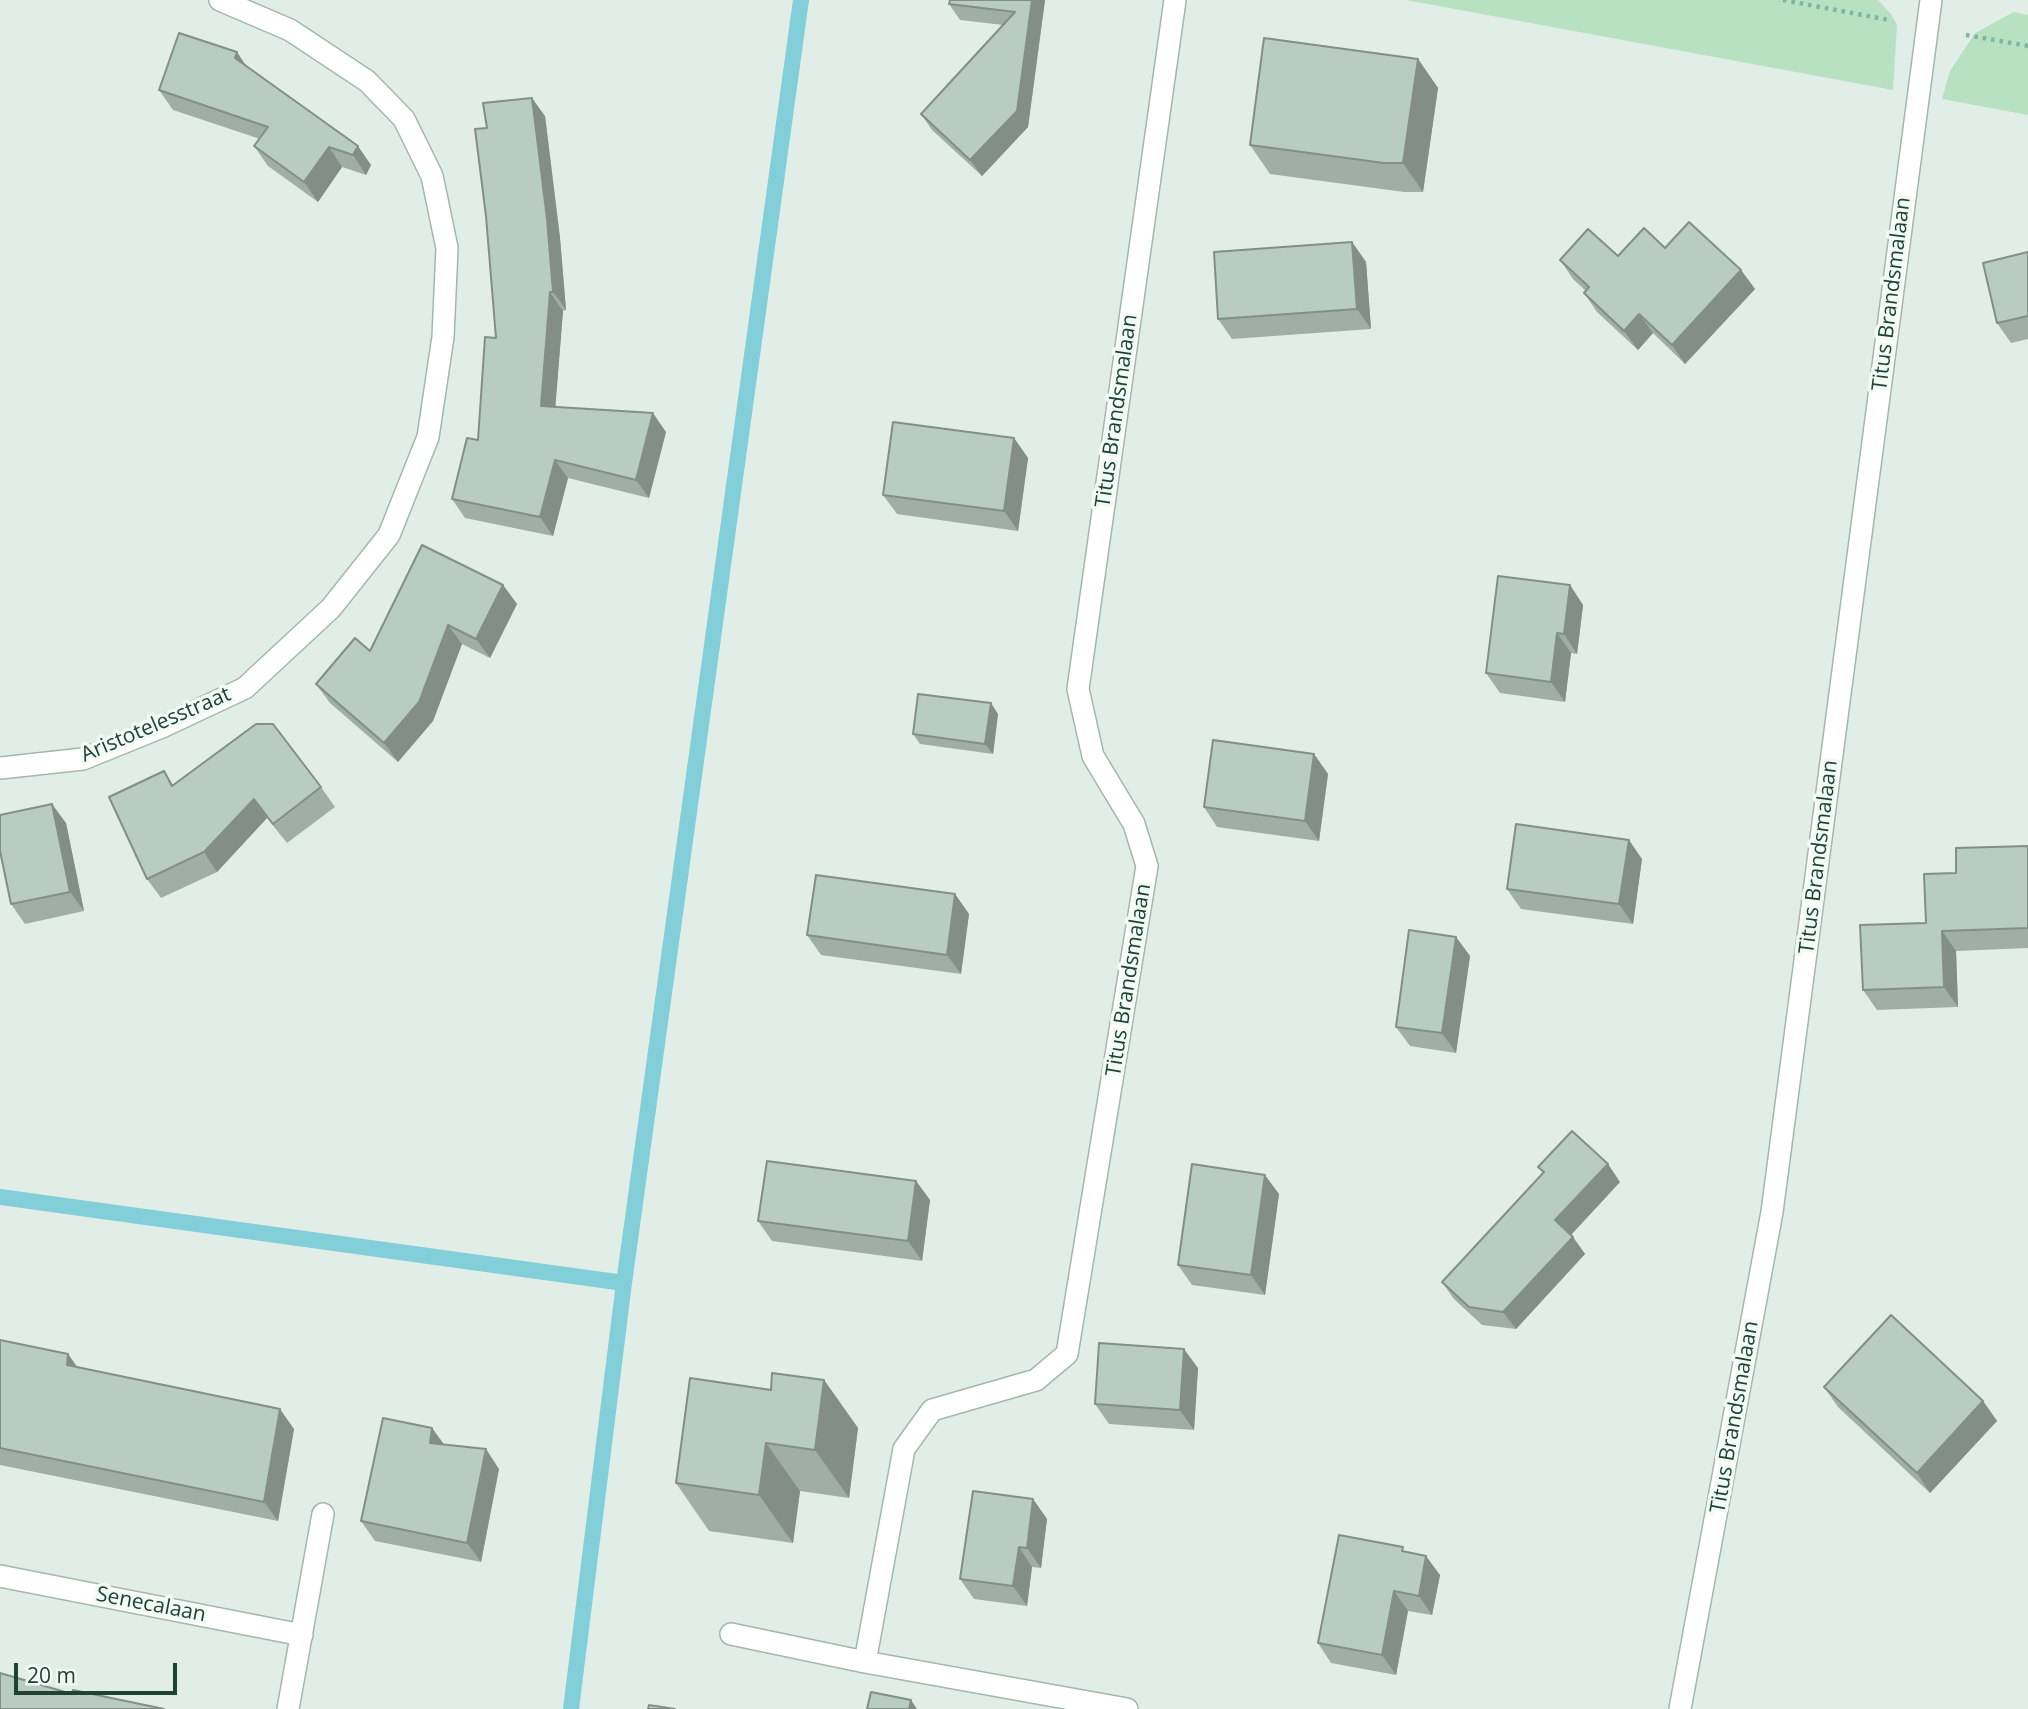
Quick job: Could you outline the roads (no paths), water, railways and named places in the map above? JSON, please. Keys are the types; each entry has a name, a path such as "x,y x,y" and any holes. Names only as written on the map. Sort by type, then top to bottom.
{"street":[{"name":"Aristotelesstraat","path":"0,768 83,759 162,727 245,688 331,608 389,535 428,437 443,337 447,248 432,176 404,118 367,81 290,30 220,0"},
{"name":"Titus Brandsmalaan","path":"865,1662 904,1449 932,1409 1036,1380 1067,1354 1147,866 1134,824 1093,756 1078,689 1175,0"},
{"name":"Titus Brandsmalaan","path":"1680,1709 1772,1212 1931,0"},
{"path":"288,1709 323,1514"},
{"name":"Senecalaan","path":"0,1576 302,1634"},
{"path":"731,1634 865,1662 1127,1709"}],"waterway":[{"path":"571,1709 624,1283 801,0"},
{"path":"0,1197 624,1283"}]}
